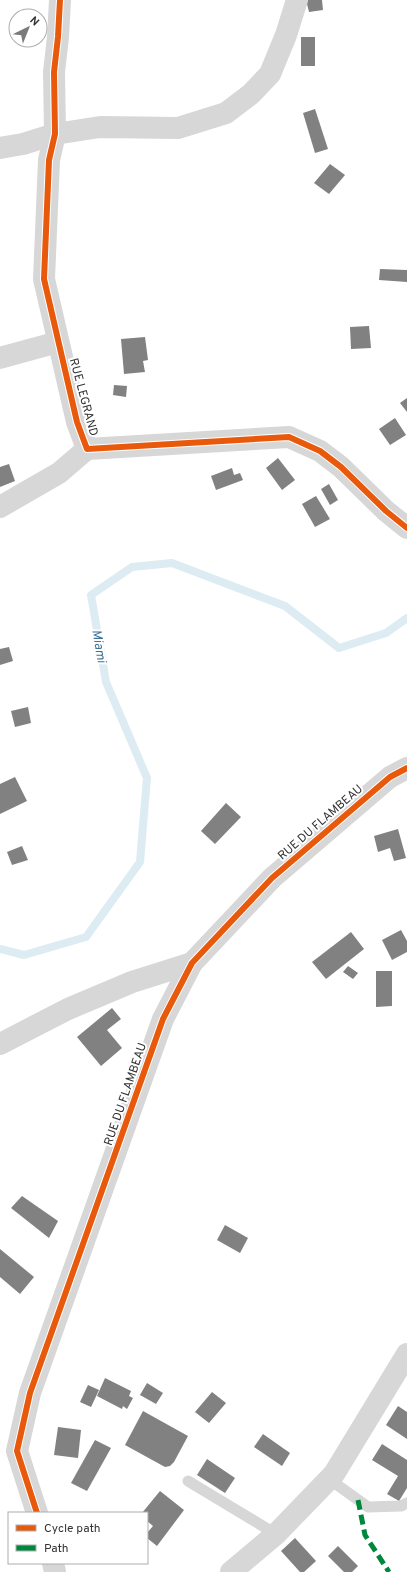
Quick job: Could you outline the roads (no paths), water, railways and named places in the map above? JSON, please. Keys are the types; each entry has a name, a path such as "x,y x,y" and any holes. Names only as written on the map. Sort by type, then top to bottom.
{"street":[{"name":"RUE LEGRAND","path":"60,0 54,72 55,134 49,160 44,279 77,422 87,449 289,437 320,451 341,467 386,511 407,528"},
{"path":"0,148 23,144 55,134 100,127 178,128 226,113 251,94 270,74 286,35 297,0"},
{"path":"0,358 58,342"},
{"path":"0,507 59,473 87,449"},
{"name":"RUE DU FLAMBEAU","path":"37,1512 17,1451 30,1392 163,1019 192,963 272,878 390,777 407,768"},
{"path":"0,1044 68,1009 132,982 192,963"},
{"path":"231,1572 276,1534 334,1474 407,1354"}],"lane":[{"path":"329,1479 368,1508 401,1506 407,1503"},
{"path":"188,1481 276,1534"}],"waterway":[{"name":"Miami","path":"0,949 24,955 86,937 140,862 147,778 106,682 91,595 132,567 172,563 285,606 339,648 386,633 407,618"}]}
